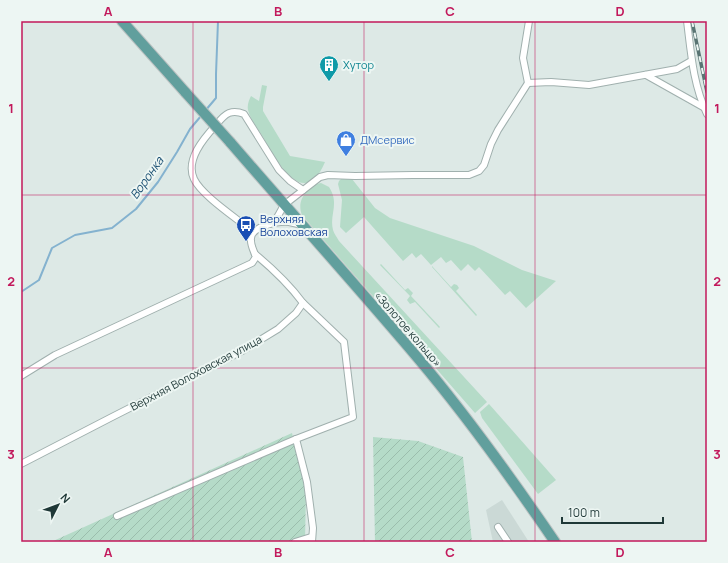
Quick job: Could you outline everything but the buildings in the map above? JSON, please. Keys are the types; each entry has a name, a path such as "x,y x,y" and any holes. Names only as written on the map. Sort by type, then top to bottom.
{"main road":[{"name":"«Золотое кольцо»","path":"122,21 230,142 418,358 457,407 522,494 555,542"}],"street":[{"path":"274,223 284,205 320,177 326,175 469,176 474,174 484,165 491,144 498,130 528,83 523,58 529,21"},
{"path":"687,21 692,54 691,61 703,107 707,114"},
{"path":"528,83 551,82 589,85 677,69 691,61"},
{"path":"646,75 703,107"},
{"path":"253,232 207,194 198,185 193,176 193,161 198,149 207,134 226,114 236,112 244,114 279,170 290,181 304,190"},
{"path":"21,376 55,355 251,264 255,260 255,254 251,241 253,232 258,229 274,223 288,222 302,225"},
{"path":"117,516 296,439 353,417 344,342 303,303 292,288 276,272 255,254"},
{"name":"Верхняя Волоховская улица","path":"21,464 242,351 278,329 296,314 303,303"},
{"path":"295,542 311,540 313,534 307,482 296,439"},
{"path":"498,527 508,542"}],"shaded area":[{"path":"502,500 529,542 493,542 486,510"}],"green space":[{"path":"262,85 267,86 263,111 290,156 325,162 317,176 308,182 300,182 291,177 275,158 250,117 248,108 249,101 251,96 259,101"},
{"path":"341,179 352,179 375,208 390,218 474,246 522,270 556,281 526,308 510,291 505,295 479,267 475,271 468,264 461,271 451,260 446,263 441,257 431,265 421,254 416,258 412,253 403,261 364,217 346,233 340,227 342,200 338,184"},
{"path":"321,183 329,187 334,199 332,224 333,231 339,241 487,402 475,413 302,215 300,205 304,195 311,187"},
{"path":"381,264 405,290 408,288 413,293 411,296 440,327 439,328 415,302 410,304 407,300 410,296 380,265"},
{"path":"432,267 451,287 454,284 457,285 459,288 456,291 477,315 476,316"},
{"path":"489,404 556,480 538,494 482,418 480,412"},
{"path":"292,433 306,491 305,542 51,542"},
{"path":"373,437 418,441 463,457 472,542 375,542"}],"waterway":[{"name":"Воронка","path":"205,111 216,98 218,21"},
{"name":"Воронка","path":"21,292 39,280 52,248 75,235 112,228 136,209 158,182 190,129 201,116"}],"railway":[{"path":"692,21 707,92"}],"place":[{"name":"Хутор","path":"329,82"},
{"name":"ДМсервис","path":"346,157"},
{"name":"Верхняя Волоховская","path":"246,242"}]}
